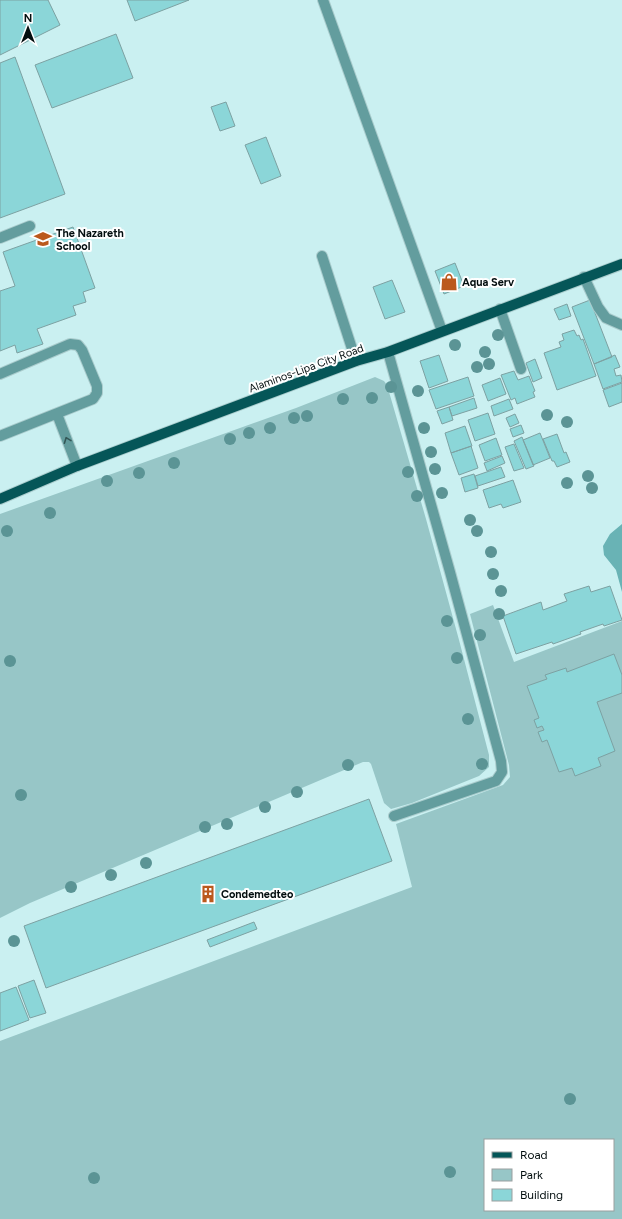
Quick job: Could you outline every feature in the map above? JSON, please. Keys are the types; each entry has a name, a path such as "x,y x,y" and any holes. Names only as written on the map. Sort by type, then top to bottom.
{"main road":[{"name":"Alaminos-Lipa City Road","path":"0,499 77,466 356,361 388,352 584,277 622,264"}],"lane":[{"path":"323,0 442,331"},
{"path":"0,238 30,226"},
{"path":"322,256 356,361"},
{"path":"584,277 598,307 606,318 622,325"},
{"path":"500,309 521,369"},
{"path":"0,374 70,344 78,345 82,350 98,386 97,393 93,399 0,436"},
{"path":"388,352 450,572 501,761 502,772 496,781 394,816"},
{"path":"57,414 77,466"}],"green space":[{"path":"375,377 384,381 387,385 459,640 489,755 489,767 479,776 412,803 391,809 384,803 371,764 369,762 363,762 30,903 0,918 0,514 296,408"},
{"path":"493,605 514,662 622,621 622,1219 0,1219 0,1041 412,887 396,824 503,785 510,777 509,765 470,614"}],"shaded area":[{"path":"622,524 622,592 616,570 604,555 603,546 610,534"}],"building":[{"path":"0,0 48,0 60,25 0,55"},
{"path":"127,0 189,0 135,21"},
{"path":"116,34 133,78 52,108 35,65"},
{"path":"15,57 65,194 0,218 0,63"},
{"path":"226,102 235,126 220,131 211,107"},
{"path":"266,137 281,176 261,184 245,145"},
{"path":"73,227 95,288 83,292 86,302 73,306 76,315 37,329 43,344 17,353 15,345 0,351 0,291 15,286 3,252"},
{"path":"455,263 464,286 444,294 435,271"},
{"path":"392,280 405,312 385,319 373,287"},
{"path":"590,300 612,357 594,364 572,307"},
{"path":"567,304 571,316 559,320 554,309"},
{"path":"574,330 577,336 579,335 581,340 583,339 596,376 557,390 544,353 561,347 559,342 564,340 562,334"},
{"path":"439,355 448,381 429,388 420,361"},
{"path":"615,355 620,367 614,369 616,376 621,375 622,382 603,389 594,364"},
{"path":"535,359 542,378 533,382 526,363"},
{"path":"514,371 518,380 529,376 535,391 533,392 535,397 517,404 515,398 511,400 501,375"},
{"path":"468,377 474,396 436,409 429,390"},
{"path":"500,378 506,394 488,401 482,385"},
{"path":"622,383 622,402 609,407 603,390"},
{"path":"474,398 477,408 452,416 449,407"},
{"path":"509,399 513,409 494,416 491,406"},
{"path":"449,407 453,420 442,424 437,411"},
{"path":"488,413 495,434 475,441 468,420"},
{"path":"515,414 519,423 510,427 506,418"},
{"path":"521,425 524,433 513,437 510,429"},
{"path":"465,426 472,446 451,453 445,433"},
{"path":"540,433 550,458 533,465 523,440"},
{"path":"557,434 564,453 566,452 570,462 557,467 554,461 552,461 543,439"},
{"path":"522,437 534,466 526,469 514,441"},
{"path":"496,438 502,455 485,461 479,445"},
{"path":"514,444 524,468 514,471 505,447"},
{"path":"471,446 478,468 459,475 451,453"},
{"path":"502,456 505,463 487,471 484,463"},
{"path":"501,467 505,477 478,486 475,476"},
{"path":"474,474 478,488 465,492 461,478"},
{"path":"513,480 521,502 503,508 501,504 489,508 483,490"},
{"path":"589,586 591,592 610,586 622,620 604,626 603,624 553,644 552,642 516,654 503,616 541,602 543,610 567,601 564,594"},
{"path":"614,654 622,675 622,693 597,702 615,751 598,758 601,766 575,776 572,768 559,772 547,740 542,742 538,732 544,730 542,726 537,728 534,720 539,718 527,686 547,679 545,675 566,668 567,672"},
{"name":"Condemedteo","path":"369,799 392,861 46,988 24,926"},
{"path":"254,922 257,929 210,947 207,940"},
{"path":"34,980 46,1013 30,1018 18,986"},
{"path":"16,987 29,1020 0,1031 0,993"}],"place":[{"name":"The Nazareth School","path":"43,239"},
{"name":"Aqua Serv","path":"449,282"},
{"name":"Condemedteo","path":"208,894"}]}
